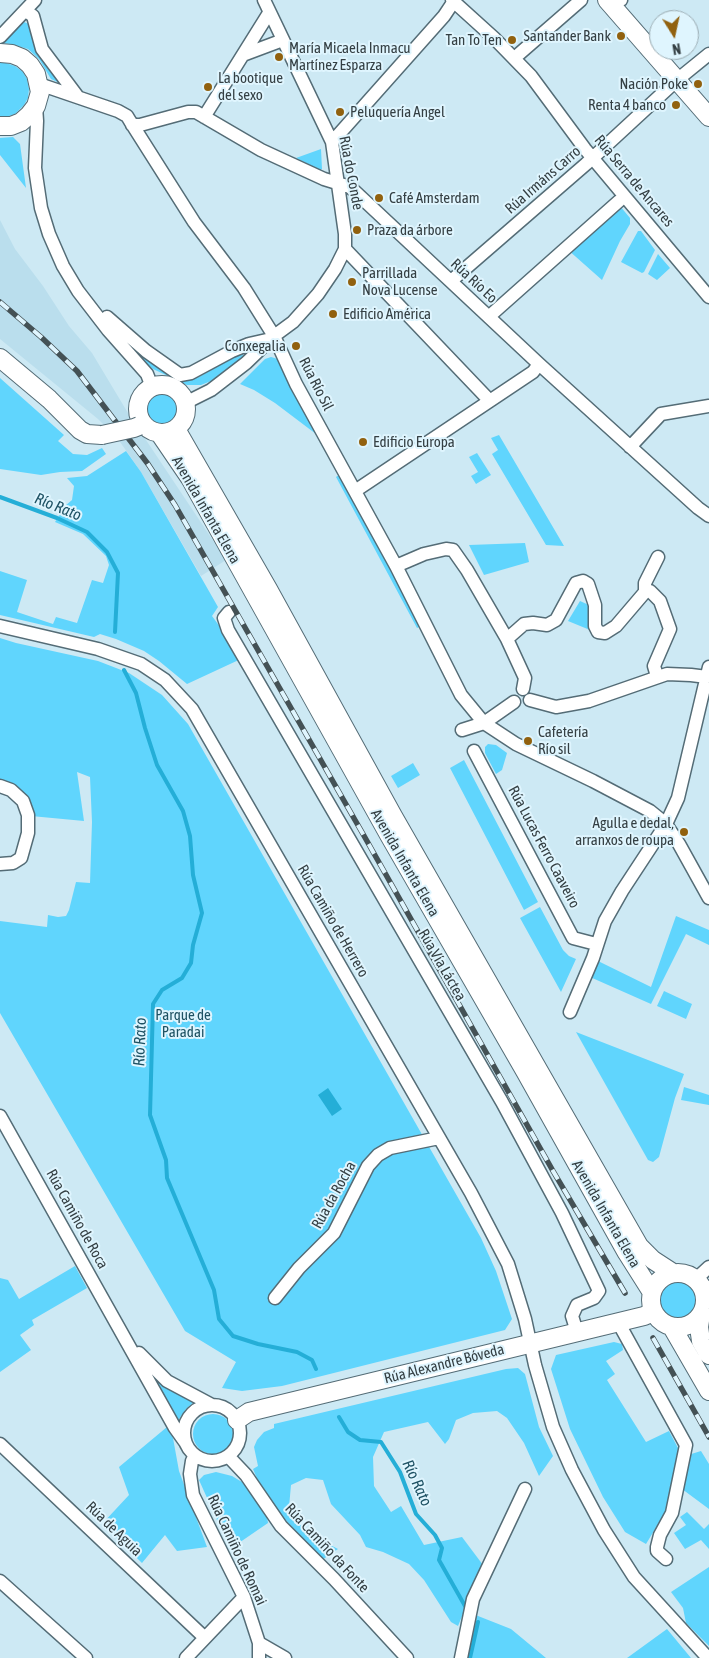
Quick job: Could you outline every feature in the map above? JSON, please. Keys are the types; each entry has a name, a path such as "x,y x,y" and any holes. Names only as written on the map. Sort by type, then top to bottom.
{"street":[{"path":"0,37 36,0"},
{"name":"Rúa do Conde","path":"264,0 332,142 339,183 345,249"},
{"path":"518,54 581,0"},
{"path":"616,0 677,80 709,117"},
{"path":"332,142 419,45 453,1"},
{"name":"Rúa Serra de Ancares","path":"453,1 494,38 530,76 593,158 709,297"},
{"path":"26,11 33,16 42,49 78,96"},
{"path":"204,117 269,13"},
{"path":"243,55 283,40"},
{"path":"0,53 12,54 22,58 30,65 36,74 40,92 36,106 30,115 21,122 5,126"},
{"name":"Rúa Irmáns Carro","path":"451,282 593,158 677,80 709,54"},
{"name":"Rúa Río Sil","path":"39,84 78,96 127,116 194,222 244,288 396,566 461,695 484,723 516,744 594,781 650,811 666,824"},
{"path":"36,106 35,168 41,208 49,234 63,266 91,308 147,374 152,387"},
{"name":"Rúa Río Eo","path":"132,125 140,125 188,112 196,112 261,150 324,179 350,187 539,364 709,516"},
{"path":"5,126 18,128 27,134 35,144"},
{"path":"493,313 619,201"},
{"path":"185,403 211,390 246,363 272,337 293,322 318,294 335,269 345,249 489,400"},
{"path":"91,308 104,315 146,351 180,375 186,375 232,351 272,337"},
{"path":"0,358 49,399 80,430 88,434 102,435 140,425"},
{"path":"355,491 533,372 539,364"},
{"path":"168,386 182,395 185,403 185,417 181,424 168,431 152,432 140,425 137,406 145,391 152,387 168,386"},
{"path":"630,447 661,414 709,406"},
{"name":"Avenida Infanta Elena","path":"168,431 268,589 394,816 639,1246 653,1260 673,1272"},
{"name":"Avenida Infanta Elena","path":"168,431 190,478 388,835 525,1070 627,1253 651,1291"},
{"path":"396,566 424,554 446,549 453,550 467,570 506,639 524,678 526,694"},
{"path":"506,639 524,624 547,625 556,620 576,583 583,581 588,584 595,605 595,626 598,632 610,632 645,592 645,583 658,557"},
{"path":"645,592 650,591 660,601 670,629 654,666 657,676"},
{"name":"Rúa Vía Láctea","path":"229,612 224,618 228,630 502,1102 562,1213 599,1291 594,1298 577,1305 572,1316 577,1332"},
{"name":"Rúa Camiño de Herrero","path":"0,626 98,650 141,664 165,680 192,709 471,1193 508,1264 525,1318 530,1344 553,1427 572,1470 604,1530 634,1577 708,1658"},
{"path":"462,730 484,723 514,702 515,692 526,694 556,708 640,685 657,676 708,672 704,713 678,798 666,824 622,890 605,921 593,958 570,1012"},
{"name":"Rúa Lucas Ferro Caaveiro","path":"474,752 573,938 596,944"},
{"path":"0,786 11,790 22,800 28,815 28,833 21,858 13,863 0,864"},
{"path":"666,824 709,898"},
{"name":"Rúa Camiño de Roca","path":"0,1116 185,1442"},
{"name":"Rúa da Rocha","path":"275,1298 299,1268 334,1233 368,1166 378,1155 390,1148 439,1138"},
{"path":"703,1286 689,1274 673,1272 664,1275 658,1280 651,1291 650,1304 653,1312 664,1324 672,1327 689,1325 696,1320 705,1306 703,1286 709,1267"},
{"name":"Rúa Alexandre Bóveda","path":"238,1420 249,1412 644,1316 653,1312"},
{"path":"701,1314 699,1327 701,1341 709,1354"},
{"path":"618,1322 686,1444 672,1513 660,1535 656,1548 666,1559"},
{"path":"672,1327 709,1391"},
{"name":"Rúa Camiño de Roca","path":"126,1339 167,1380 212,1405"},
{"path":"203,1406 223,1407 229,1410 238,1420 240,1431 239,1443 228,1456 217,1461 211,1461 194,1455 185,1442 185,1424 189,1416 203,1406"},
{"name":"Rúa de Aguia","path":"0,1444 204,1637"},
{"name":"Rúa Camiño de Romai","path":"194,1455 190,1474 193,1495 244,1596 259,1643 259,1658"},
{"name":"Rúa Camiño da Fonte","path":"228,1456 246,1475 281,1526 408,1658"},
{"path":"461,1658 473,1599 525,1489"},
{"path":"0,1581 86,1658"},
{"path":"186,1658 244,1596"},
{"path":"259,1643 285,1658"}],"shaded area":[{"path":"0,220 15,249 43,286 69,326 92,353 128,413 226,560 201,576 141,472 118,439 98,419 0,339"},
{"path":"328,1088 342,1109 332,1116 318,1095"}],"green space":[{"path":"24,22 29,24 66,86 51,79 39,59 28,49 1,43"},
{"path":"0,63 15,66 23,72 29,89 28,98 24,105 15,114 6,117 0,117"},
{"path":"13,137 20,144 26,188 0,155 0,138"},
{"path":"321,149 322,169 320,170 296,158"},
{"path":"620,206 630,218 630,224 602,280 567,249"},
{"path":"638,231 641,231 655,250 642,273 621,262"},
{"path":"658,254 670,268 657,280 648,274"},
{"path":"132,347 180,379 186,381 199,377 242,352 243,356 216,379 201,385 187,385 153,369 143,361"},
{"path":"271,357 278,359 316,434 275,403 240,384 265,359"},
{"path":"0,378 64,435 58,441 73,454 87,455 102,448 106,454 82,471 41,475 0,469"},
{"path":"162,392 175,398 181,411 175,424 162,430 149,424 143,411 149,398"},
{"path":"499,435 564,546 546,545 492,454 498,450 491,438"},
{"path":"126,451 141,472 218,607 212,616 243,658 187,684 144,651 116,639 100,634 94,637 0,615 0,571 27,580 17,612 53,624 56,617 77,623 92,580 103,583 109,565 106,556 83,534 55,522 65,506 72,500 74,486 67,478 87,476"},
{"path":"477,453 491,475 476,484 471,476 478,472 469,457"},
{"path":"340,474 421,626 417,628 336,477"},
{"path":"525,543 529,562 484,575 469,545"},
{"path":"580,601 591,606 590,630 568,621"},
{"name":"Parque de Paradai","path":"0,638 98,661 129,673 162,695 188,724 481,1238 496,1271 512,1319 505,1330 282,1386 242,1391 222,1388 236,1362 185,1331 0,1013 0,921 47,927 48,915 66,916 76,882 90,883 92,822 90,777 77,772 84,821 31,816 0,780"},
{"path":"488,744 496,745 507,753 502,770 496,774 485,753 485,747"},
{"path":"464,760 538,902 524,910 450,768"},
{"path":"413,763 420,775 398,788 391,776"},
{"path":"540,907 563,950 569,956 576,959 561,992 520,918"},
{"path":"676,916 709,930 709,945 686,934 651,1004 590,977 598,961 651,987"},
{"path":"664,991 692,1004 686,1019 657,1006"},
{"path":"576,1032 684,1074 675,1098 659,1157 653,1162 648,1160"},
{"path":"684,1087 709,1095 709,1105 681,1100"},
{"path":"75,1266 87,1288 32,1320 34,1325 20,1335 31,1350 0,1372 0,1278 8,1280 19,1299"},
{"path":"677,1279 692,1285 698,1300 692,1315 677,1321 662,1315 656,1300 662,1285"},
{"path":"614,1342 622,1344 623,1350 606,1361 615,1374 607,1380 646,1442 669,1431 678,1448 669,1506 646,1544 625,1532 603,1497 570,1429 551,1369 556,1355"},
{"path":"518,1368 525,1374 539,1427 553,1456 539,1476 524,1443 507,1418 497,1411 473,1413 456,1420 449,1439 445,1444 428,1422 384,1432 373,1457 374,1486 391,1512 401,1506 424,1545 462,1537 483,1565 458,1626 451,1622 424,1580 409,1564 383,1552 366,1547 360,1535 331,1504 323,1480 306,1478 291,1485 289,1507 305,1532 338,1549 322,1560 264,1495 253,1469 258,1466 254,1447 264,1432 274,1428 274,1424 506,1369"},
{"path":"150,1375 154,1375 195,1401 186,1409 177,1422"},
{"path":"217,1414 224,1417 230,1423 233,1434 232,1442 224,1451 217,1454 209,1454 202,1451 194,1442 193,1430 196,1423 205,1415"},
{"path":"167,1427 173,1438 179,1471 207,1547 177,1551 165,1535 142,1563 102,1524 129,1495 119,1467"},
{"path":"701,1451 709,1464 709,1509 682,1489 688,1455"},
{"path":"216,1472 232,1476 242,1482 267,1516 268,1523 230,1549 199,1480 204,1475"},
{"path":"687,1512 704,1529 709,1524 709,1549 701,1540 685,1549 674,1533 686,1525 680,1517"},
{"path":"709,1567 709,1646 686,1623 683,1608 671,1592"},
{"path":"473,1614 511,1629 546,1658 463,1658"},
{"path":"667,1629 691,1658 627,1658"}],"waterway":[{"name":"Río Rato","path":"0,497 57,518 87,532 107,552 118,573 115,632"},
{"name":"Río Rato","path":"124,670 136,693 157,765 183,811 190,836 193,875 202,913 193,945 191,963 182,978 162,990 153,1004 150,1115 166,1160 167,1178 214,1290 219,1319 233,1336 258,1344 297,1352 312,1360 316,1369"},
{"name":"Río Rato","path":"339,1417 348,1432 360,1440 381,1442 400,1472 416,1514 435,1535 442,1548 439,1560 465,1606"},
{"name":"Río Rato","path":"470,1658 478,1622"}],"railway":[{"path":"0,302 77,371 148,464 175,505 553,1171 625,1293"},
{"path":"653,1338 709,1437"}],"place":[{"name":"Santander Bank","path":"621,36"},
{"name":"Tan To Ten","path":"512,40"},
{"name":"María Micaela Inmacu Martínez Esparza","path":"279,57"},
{"name":"Nación Poke","path":"698,84"},
{"name":"La bootique del sexo","path":"208,87"},
{"name":"Renta 4 banco","path":"676,105"},
{"name":"Peluquería Angel","path":"340,112"},
{"name":"Café Amsterdam","path":"379,198"},
{"name":"Praza da árbore","path":"357,230"},
{"name":"Parrillada Nova Lucense","path":"352,282"},
{"name":"Edificio América","path":"333,314"},
{"name":"Conxegalia","path":"296,346"},
{"name":"Edificio Europa","path":"363,442"},
{"name":"Cafetería Río sil","path":"528,741"},
{"name":"Agulla e dedal, arranxos de roupa","path":"684,832"}]}
